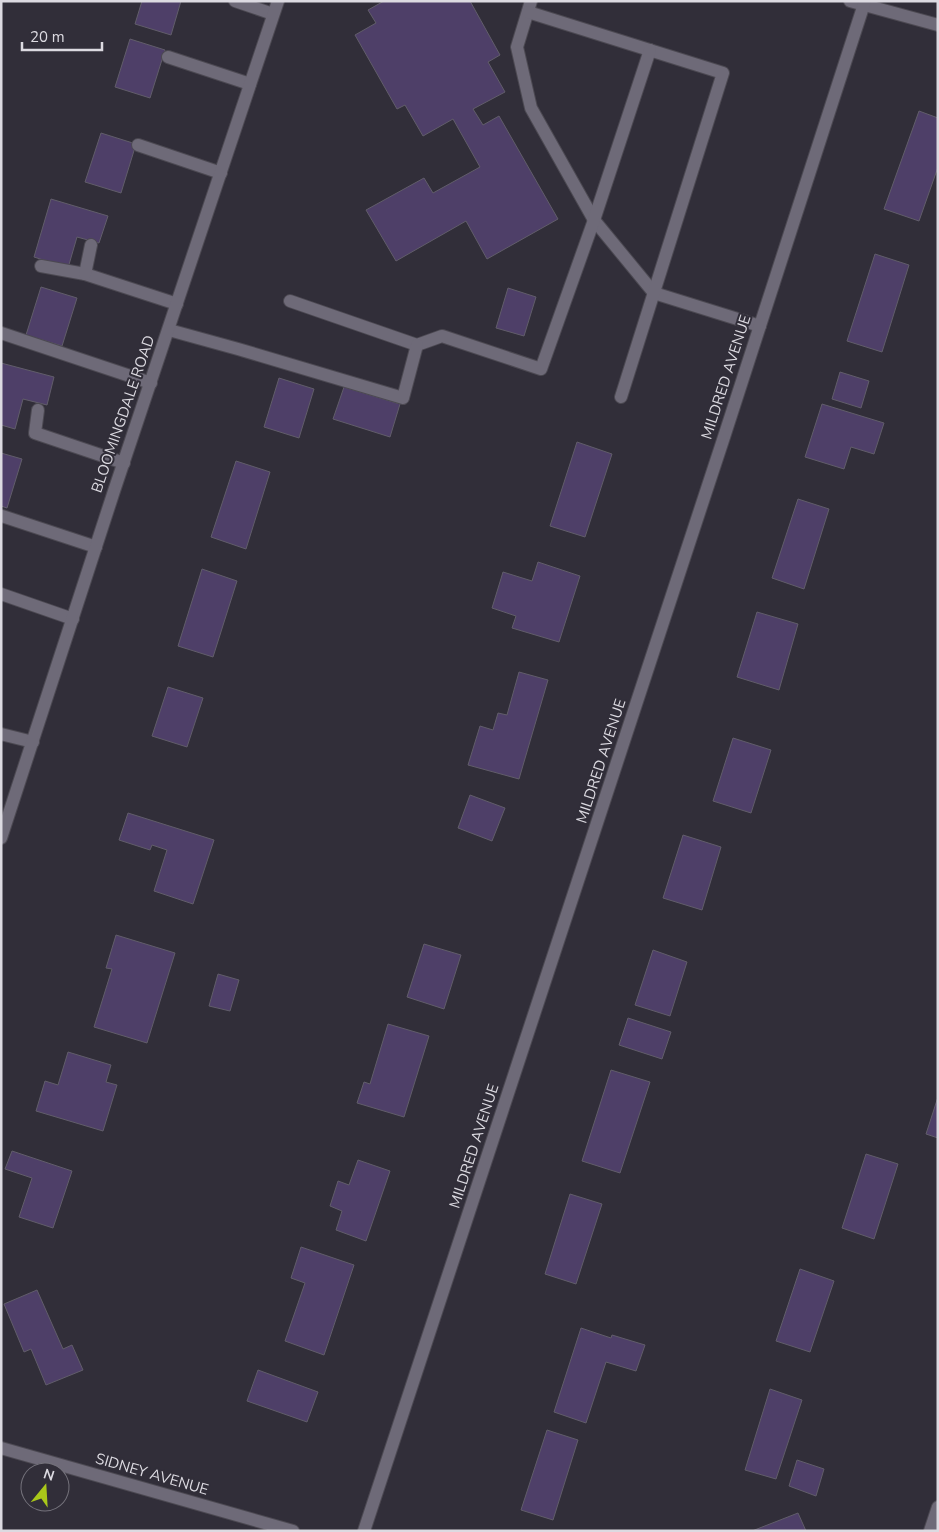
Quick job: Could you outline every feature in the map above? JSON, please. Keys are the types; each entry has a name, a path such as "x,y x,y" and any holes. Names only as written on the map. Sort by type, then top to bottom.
{"street":[{"path":"236,1 273,14"},
{"name":"BLOOMINGDALE ROAD","path":"1,838 278,1"},
{"path":"850,1 864,3 938,25"},
{"name":"MILDRED AVENUE","path":"364,1531 760,326 864,3"},
{"path":"621,397 654,293 723,73 650,50 530,7 517,47 531,108 594,220 654,293 760,326"},
{"path":"290,301 417,345 442,336 541,369 594,220 650,50"},
{"path":"168,57 250,84"},
{"path":"138,145 221,173"},
{"path":"85,274 91,245"},
{"path":"41,266 85,274 178,304"},
{"path":"169,330 403,398 417,345"},
{"path":"1,333 151,383"},
{"path":"38,410 34,433 124,463"},
{"path":"2,516 96,548"},
{"path":"1,594 73,619"},
{"path":"1,734 33,742"},
{"name":"SIDNEY AVENUE","path":"1,1448 293,1531"},
{"path":"930,1531 938,1507"}],"building":[{"path":"142,1 181,1 171,35 135,24"},
{"path":"384,1 470,1 500,55 488,62 505,92 473,109 483,125 499,116 558,219 487,259 466,221 396,261 366,210 424,178 433,193 480,167 453,119 423,136 405,105 397,109 355,35 376,23 368,10"},
{"path":"130,39 165,50 150,98 115,87"},
{"path":"919,111 938,118 938,167 919,221 884,209"},
{"path":"101,133 136,144 121,193 85,182"},
{"path":"51,199 108,216 99,243 77,237 68,268 34,257"},
{"path":"875,254 909,265 882,352 847,341"},
{"path":"41,287 77,298 62,346 26,335"},
{"path":"508,288 536,297 524,336 496,328"},
{"path":"1,363 54,377 47,405 23,399 15,429 1,425"},
{"path":"840,372 869,381 861,408 832,399"},
{"path":"279,378 314,389 299,438 264,427"},
{"path":"344,387 400,404 390,437 333,419"},
{"path":"822,404 884,423 874,454 851,447 844,469 805,457"},
{"path":"577,442 612,454 585,537 550,526"},
{"path":"1,453 22,459 7,508 1,506"},
{"path":"236,461 270,472 246,549 211,537"},
{"path":"798,499 829,509 804,589 772,578"},
{"path":"538,562 580,576 559,642 512,628 516,616 492,608 503,572 532,581"},
{"path":"202,569 237,581 213,657 178,646"},
{"path":"757,612 798,624 779,690 737,677"},
{"path":"519,672 548,680 519,779 468,765 480,726 493,730 498,713 507,715"},
{"path":"168,687 203,698 187,747 152,736"},
{"path":"733,738 771,750 751,813 713,801"},
{"path":"470,795 505,808 492,841 458,828"},
{"path":"128,813 214,840 193,904 154,891 167,850 152,845 150,850 119,840"},
{"path":"683,835 721,847 702,910 663,898"},
{"path":"116,935 175,953 147,1043 94,1027 112,969 106,968"},
{"path":"424,944 461,955 444,1009 407,997"},
{"path":"653,950 687,962 670,1016 635,1005"},
{"path":"218,974 239,980 230,1011 209,1006"},
{"path":"628,1018 671,1032 662,1059 619,1045"},
{"path":"388,1024 429,1036 404,1117 357,1103 364,1082 370,1084"},
{"path":"68,1052 111,1065 106,1082 117,1085 103,1131 36,1111 45,1081 58,1085"},
{"path":"611,1070 650,1082 620,1173 582,1161"},
{"path":"938,1097 938,1138 926,1134"},
{"path":"12,1151 72,1171 53,1228 19,1217 32,1178 5,1169"},
{"path":"866,1154 898,1164 874,1239 842,1228"},
{"path":"358,1160 390,1171 366,1241 336,1230 342,1211 330,1206 338,1181 349,1185"},
{"path":"570,1194 602,1204 576,1284 545,1274"},
{"path":"301,1247 354,1265 324,1355 285,1341 305,1283 291,1278"},
{"path":"800,1269 834,1281 810,1352 776,1341"},
{"path":"37,1290 63,1349 72,1345 83,1370 46,1385 31,1349 24,1352 4,1304"},
{"path":"581,1328 611,1338 612,1335 645,1345 636,1371 606,1362 586,1423 554,1412"},
{"path":"258,1370 318,1392 307,1422 247,1401"},
{"path":"770,1389 802,1400 776,1479 745,1470"},
{"path":"547,1430 578,1440 553,1520 521,1510"},
{"path":"797,1460 824,1469 816,1496 789,1486"},
{"path":"798,1513 806,1531 752,1531"}]}
